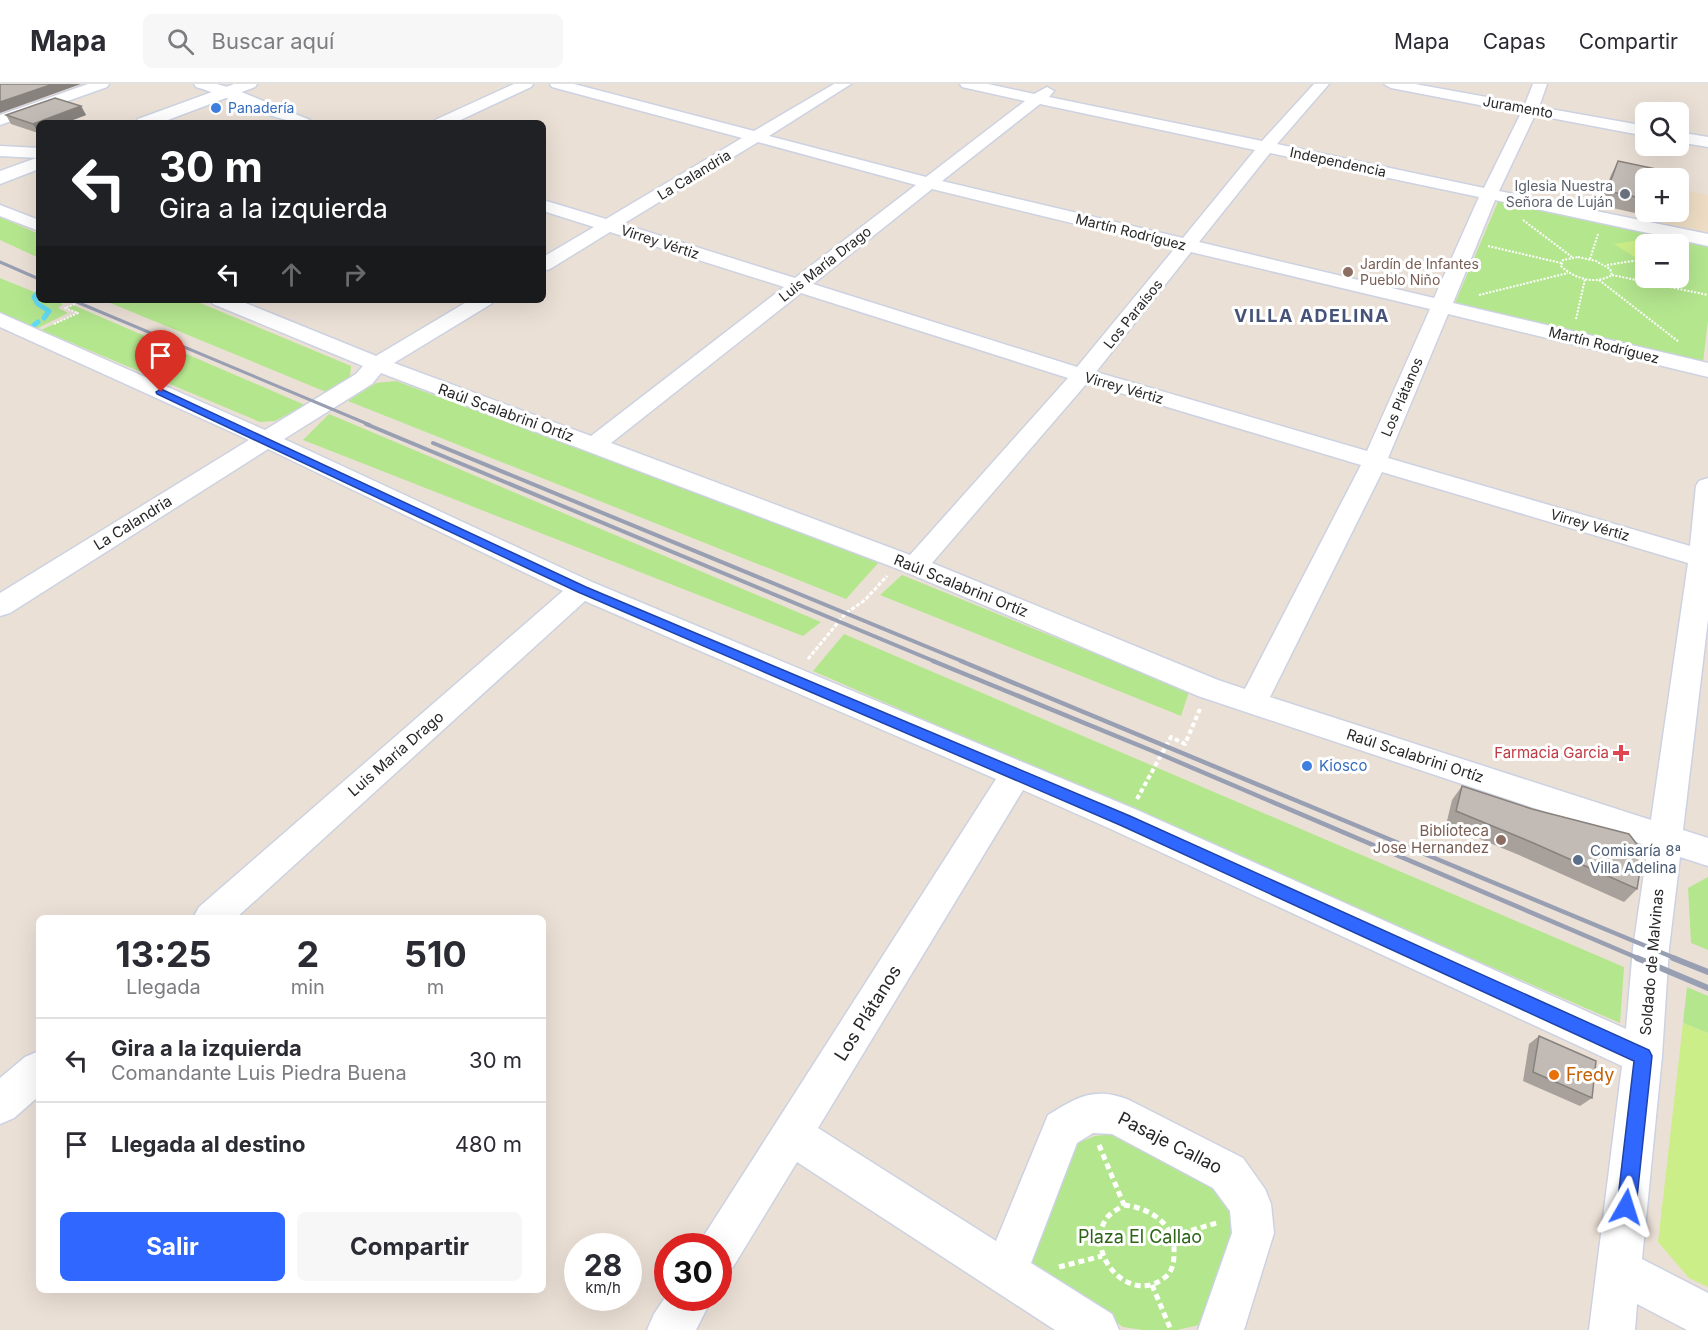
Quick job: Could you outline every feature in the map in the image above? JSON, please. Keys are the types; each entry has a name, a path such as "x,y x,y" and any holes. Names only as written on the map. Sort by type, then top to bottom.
{"street":[{"path":"0,120 102,84"},
{"path":"201,84 229,92 297,120"},
{"path":"152,120 249,84"},
{"path":"448,120 526,84"},
{"name":"Martín Rodríguez","path":"557,84 929,183 1708,370"},
{"name":"La Calandria","path":"546,263 844,84"},
{"name":"Independencia","path":"967,84 1708,240"},
{"name":"Luis María Drago","path":"594,445 1057,84"},
{"name":"Los Paraísos","path":"908,564 1082,375 1266,147 1322,84"},
{"name":"Juramento","path":"1391,84 1635,129"},
{"name":"Los Plátanos","path":"1252,704 1375,461 1489,194 1530,110 1540,84"},
{"path":"1689,139 1708,142"},
{"path":"0,151 36,153"},
{"path":"0,178 36,163"},
{"name":"Virrey Vértiz","path":"546,206 1082,375 1705,559"},
{"path":"0,210 36,225"},
{"name":"Raúl Scalabrini Ortíz","path":"227,303 376,364 908,564 1208,688 1708,852"},
{"path":"376,364 479,303"},
{"path":"15,331 267,440 582,590 1125,820 1643,1056"},
{"name":"La Calandria","path":"0,606 364,379 376,364"},
{"name":"Soldado de Malvinas","path":"1612,1330 1643,1056 1651,948 1705,559 1708,486"},
{"name":"Luis María Drago","path":"214,915 582,590"},
{"name":"Los Plátanos","path":"730,1233 1016,774"},
{"path":"0,1104 36,1073"},
{"path":"1006,1271 1062,1129 1089,1113"},
{"name":"Pasaje Callao","path":"1089,1113 1115,1114 1228,1173 1250,1204"},
{"path":"792,1134 1096,1330"},
{"path":"1221,1330 1253,1233 1250,1204"},
{"path":"1619,1271 1708,1317"},
{"path":"670,1330 682,1311"}],"path":[{"path":"1489,194 1572,257 1590,259 1606,266 1635,261"},
{"path":"1590,259 1602,218"},
{"path":"1468,242 1561,263 1572,257"},
{"path":"1561,263 1568,273"},
{"path":"1606,266 1611,275"},
{"path":"1441,305 1568,273 1585,279 1599,280 1611,275 1708,295"},
{"path":"1571,337 1585,279"},
{"path":"1599,280 1681,344"},
{"path":"15,331 78,313 65,308 78,303"},
{"path":"792,678 845,614 908,564"},
{"path":"1125,820 1171,737 1185,744 1208,688"},
{"path":"1089,1113 1095,1136 1124,1205"},
{"path":"1172,1236 1231,1218 1250,1204"},
{"path":"1124,1205 1148,1209 1159,1217 1172,1236 1175,1253 1173,1266 1167,1277 1152,1285 1133,1285 1120,1279 1109,1269 1102,1256 1099,1242 1102,1224 1113,1210 1124,1205"},
{"path":"1152,1285 1171,1330"}],"shaded area":[{"path":"1689,191 1708,195 1708,232 1658,222 1689,222"}],"green space":[{"path":"1500,197 1679,234 1635,234 1635,288 1689,288 1689,236 1708,240 1708,320 1703,363 1455,303"},
{"path":"0,217 36,233 36,257 0,240"},
{"path":"1635,241 1635,257 1614,244"},
{"path":"0,278 36,293 36,303 60,303 63,304 58,308 68,313 36,329 0,313"},
{"path":"110,303 200,303 351,366 350,377 326,392"},
{"path":"73,305 305,405 275,421 260,422 41,330 78,313 67,308"},
{"path":"396,381 880,561 846,599 348,401 376,383"},
{"path":"329,414 821,622 803,636 303,440"},
{"path":"902,575 1189,692 1181,716 880,595"},
{"path":"844,634 1624,967 1620,1023 813,671"},
{"path":"1708,877 1708,950 1691,943 1688,888"},
{"path":"1687,987 1708,996 1708,1033 1683,1023"},
{"path":"1683,1023 1708,1033 1708,1287 1689,1278 1658,1242"},
{"name":"Plaza El Callao","path":"1123,1133 1208,1179 1228,1208 1235,1236 1219,1282 1199,1325 1177,1330 1143,1330 1123,1327 1027,1262 1075,1144 1095,1136"}],"building":[{"path":"0,84 53,84 0,102"},
{"path":"55,98 81,106 44,120 36,120 33,124 6,115"},
{"path":"1618,161 1651,168 1635,168 1635,197 1607,191"},
{"path":"1462,786 1532,809 1629,834 1643,852 1637,889 1456,811"},
{"path":"1539,1036 1596,1061 1592,1098 1533,1072"}],"waterway":[{"path":"36,295 34,297 36,300"},
{"path":"37,303 49,311 44,318"},
{"path":"34,325 38,322"}],"railway":[{"path":"0,262 36,278"},
{"path":"79,303 370,425"},
{"path":"366,424 936,662"},
{"path":"433,443 964,662"},
{"path":"933,661 1160,754 1640,959"},
{"path":"961,661 1677,959"},
{"path":"1637,958 1708,988"},
{"path":"1673,958 1708,972"}],"place":[{"name":"Panadería","path":"216,108"},
{"name":"Iglesia Nuestra Señora de Luján","path":"1625,194"},
{"name":"Jardín de Infantes Pueblo Niño","path":"1348,272"},
{"name":"Farmacia Garcia","path":"1621,753"},
{"name":"Kiosco","path":"1307,766"},
{"name":"Biblioteca Jose Hernandez","path":"1501,840"},
{"name":"Comisaría 8ª Villa Adelina","path":"1578,860"},
{"name":"Fredy","path":"1554,1075"}],"district":[{"name":"VILLA ADELINA","path":"1312,316"}],"route":[{"path":"161,392 582,590 1125,820 1643,1056 1626,1207"}]}
